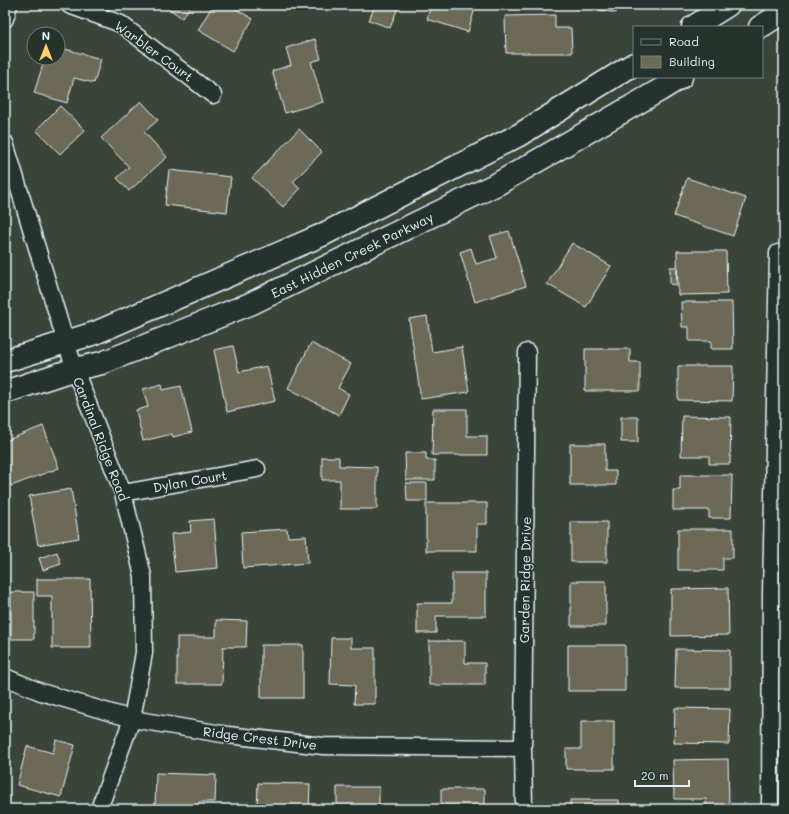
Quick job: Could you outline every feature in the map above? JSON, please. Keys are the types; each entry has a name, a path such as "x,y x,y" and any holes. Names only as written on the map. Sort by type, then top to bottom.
{"main road":[{"path":"695,26 728,5"},
{"path":"762,26 784,12"},
{"path":"5,361 95,333 322,235 519,136 633,65"},
{"name":"East Hidden Creek Parkway","path":"5,392 75,369 102,362 250,304 499,183 678,78"}],"street":[{"path":"5,19 9,5"},
{"name":"Warbler Court","path":"69,5 121,24 213,95"},
{"name":"Cardinal Ridge Road","path":"5,143 66,343 123,493 143,576 144,653 132,719 99,809"},
{"path":"770,809 771,595 781,252"},
{"name":"Garden Ridge Drive","path":"524,809 523,748 527,352"},
{"name":"Dylan Court","path":"123,493 257,469"},
{"name":"Ridge Crest Drive","path":"5,677 41,692 132,719 228,735 323,746 523,748"}],"building":[{"path":"164,5 192,5 182,18"},
{"path":"213,5 229,5 253,19 233,51 198,30"},
{"path":"372,5 399,5 390,28 369,20 375,6"},
{"path":"431,5 476,5 468,32 427,19"},
{"path":"596,5 618,5 616,13 595,9"},
{"path":"555,15 555,28 571,28 572,53 506,53 505,16"},
{"path":"315,39 321,59 311,62 323,102 285,113 272,71 291,65 286,48"},
{"path":"66,49 101,59 94,83 74,78 67,103 34,93 42,66 66,66"},
{"path":"141,101 158,120 144,132 167,157 129,191 117,178 129,167 101,138"},
{"path":"60,106 85,130 60,154 36,130"},
{"path":"299,129 322,152 293,182 300,189 283,207 252,178"},
{"path":"169,170 231,177 227,212 165,205"},
{"path":"687,178 746,198 733,236 674,216"},
{"path":"509,231 526,286 475,302 460,252 471,248 476,264 497,258 490,236"},
{"path":"572,243 611,266 586,307 547,284"},
{"path":"677,251 726,251 727,294 678,295"},
{"path":"670,267 677,267 676,285 670,284"},
{"path":"681,302 732,302 733,349 711,349 711,341 689,341 689,327 682,327"},
{"path":"427,316 432,352 462,347 469,392 421,399 409,319"},
{"path":"311,343 351,364 338,388 349,394 339,415 288,388"},
{"path":"233,346 239,372 267,366 275,401 227,412 214,350"},
{"path":"585,349 630,349 630,362 640,362 640,391 585,391"},
{"path":"678,366 733,366 732,401 678,400"},
{"path":"162,384 163,390 181,386 192,432 173,437 172,434 143,441 136,410 148,407 143,389"},
{"path":"433,409 467,409 467,436 487,436 487,455 432,455"},
{"path":"682,416 731,417 730,464 709,464 709,456 681,456"},
{"path":"621,417 638,417 638,442 621,442"},
{"path":"43,426 59,468 11,486 5,470 5,441"},
{"path":"570,444 605,444 605,471 616,471 616,485 570,485"},
{"path":"405,453 426,453 426,460 435,460 435,480 406,480"},
{"path":"322,457 339,457 339,466 377,467 377,509 340,509 340,480 322,480"},
{"path":"680,475 732,475 731,518 709,518 709,510 673,510 673,490 680,490"},
{"path":"406,483 427,483 427,501 407,501"},
{"path":"71,489 79,538 38,545 29,496"},
{"path":"426,503 487,503 487,524 477,524 477,551 426,551"},
{"path":"214,519 218,568 175,572 171,534 191,532 190,521"},
{"path":"571,522 607,522 607,562 571,562"},
{"path":"287,529 288,537 306,536 308,563 243,568 241,532"},
{"path":"678,529 733,529 733,558 723,558 723,570 678,570"},
{"path":"57,552 61,564 43,570 39,558"},
{"path":"452,573 486,573 486,616 436,616 436,633 417,633 417,603 452,603"},
{"path":"37,579 90,579 91,648 52,648 52,596 37,596"},
{"path":"571,581 606,581 606,626 571,626"},
{"path":"728,588 729,635 671,636 671,589"},
{"path":"11,592 34,592 34,639 11,639"},
{"path":"216,620 247,621 246,647 223,647 222,684 177,684 177,637 216,637"},
{"path":"331,638 351,638 351,648 375,648 375,704 354,704 355,685 330,684"},
{"path":"429,641 465,641 465,663 485,663 485,685 429,685"},
{"path":"261,645 303,645 303,698 261,698"},
{"path":"568,645 625,645 625,691 568,691"},
{"path":"676,649 730,650 730,688 675,688"},
{"path":"675,708 730,709 729,744 674,743"},
{"path":"581,721 614,721 614,769 566,769 566,749 581,749"},
{"path":"56,740 75,745 61,797 17,785 27,746 53,753"},
{"path":"728,759 729,807 706,807 706,799 674,799 673,760"},
{"path":"156,773 216,775 215,802 199,802 199,809 155,809"},
{"path":"258,783 310,784 309,809 257,809"},
{"path":"337,787 379,787 379,809 337,809"},
{"path":"441,789 485,789 485,809 441,809"},
{"path":"570,800 619,800 619,809 570,809"}]}
